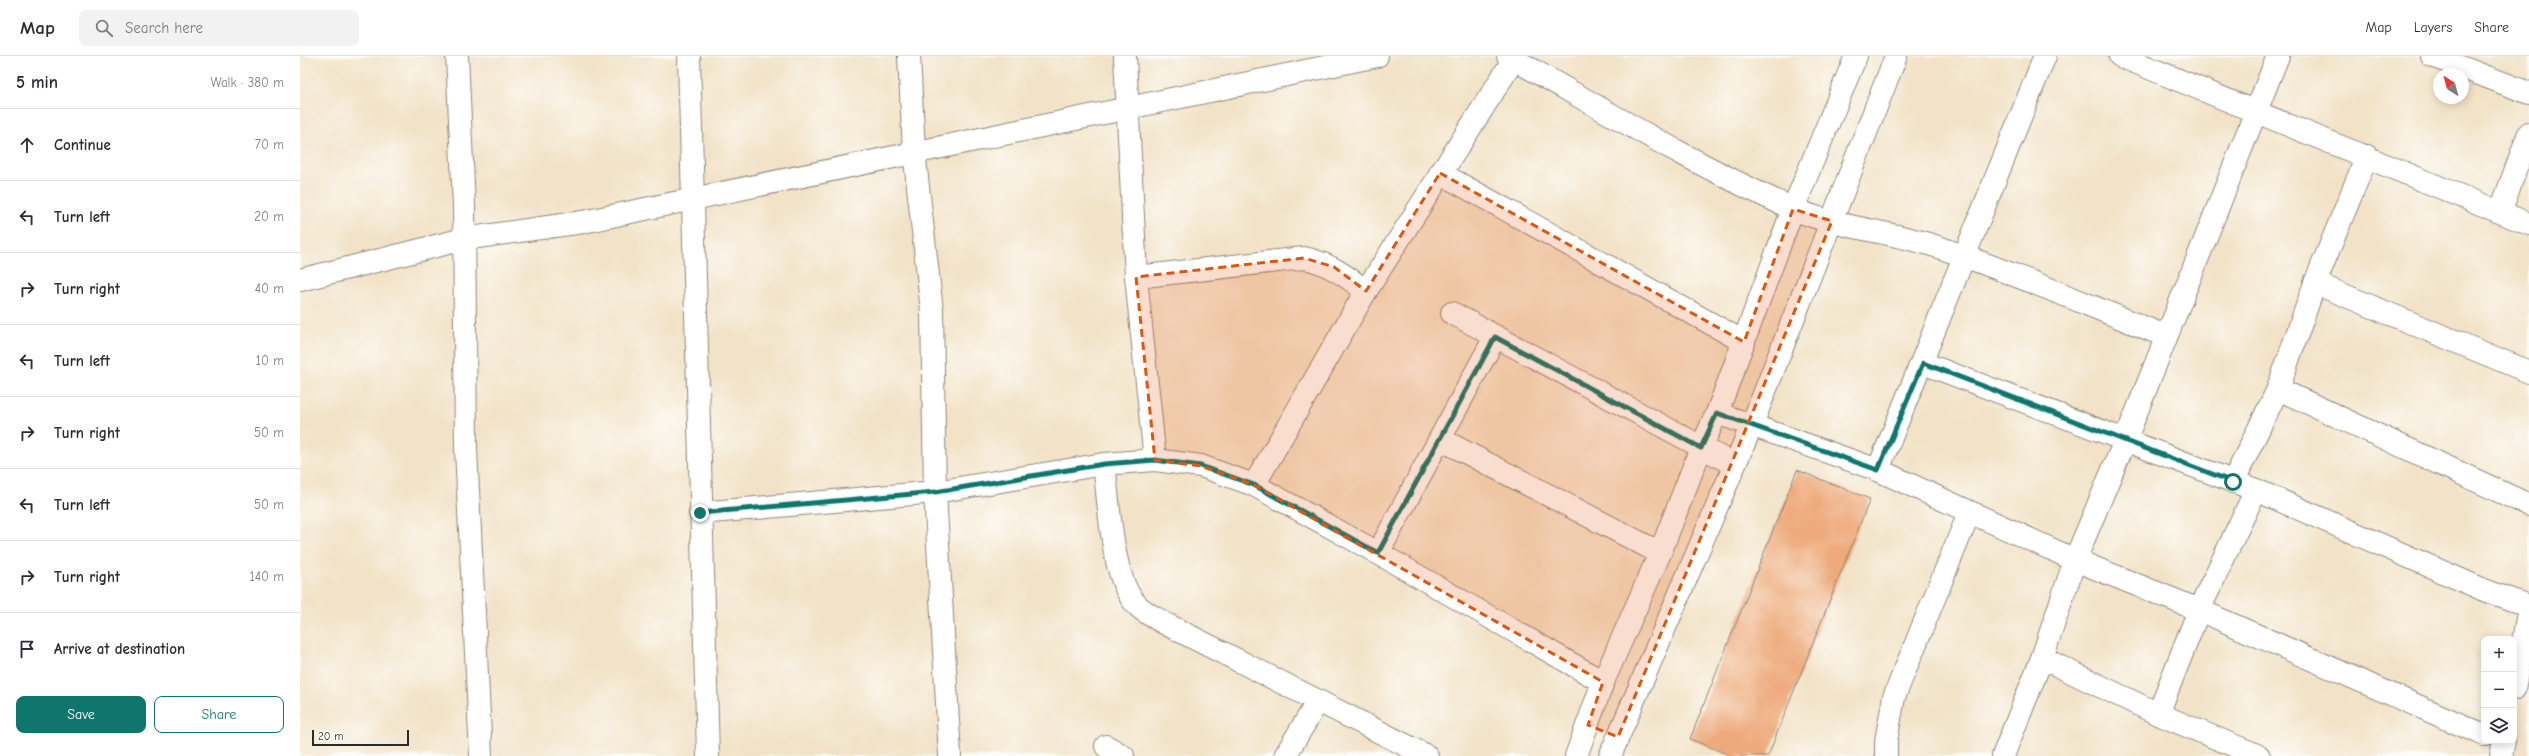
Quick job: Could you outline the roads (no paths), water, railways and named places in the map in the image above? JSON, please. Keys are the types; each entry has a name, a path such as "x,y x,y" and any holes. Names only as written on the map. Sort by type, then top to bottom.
{"street":[{"path":"457,56 464,239 466,448 482,756"},
{"path":"689,56 694,199 700,513 708,756"},
{"path":"909,56 914,151 932,311 935,492 950,756"},
{"path":"1125,56 1136,277 1155,460"},
{"path":"1576,756 1603,682 1660,553 1701,448 1717,413 1793,208 1856,56"},
{"path":"1588,725 1614,746 1733,464 1751,427 1896,56"},
{"path":"1878,470 1923,363 2045,56"},
{"path":"2120,56 2500,210 2529,224"},
{"path":"2003,756 2042,658 2075,560 2125,441 2278,56"},
{"path":"2432,56 2529,93"},
{"path":"300,280 464,239 583,222 914,151 1021,131 1127,106 1366,57"},
{"path":"1254,485 1366,290 1511,58 1586,98 1660,144 1793,208 1832,221 1944,249 2166,336"},
{"path":"2500,210 2529,133"},
{"path":"2233,482 2278,389 2315,283 2367,156"},
{"path":"1440,173 1744,342"},
{"path":"1136,277 1304,258 1320,261 1334,267 1366,290"},
{"path":"2315,283 2529,372"},
{"path":"1452,313 1733,464"},
{"path":"1378,553 1495,337"},
{"path":"1923,363 2256,490 2484,590 2529,607 2517,673"},
{"path":"2278,389 2529,505"},
{"path":"1717,413 1751,427 1878,470 1969,513 2075,560 2199,610 2481,734"},
{"path":"1440,439 1660,553"},
{"path":"700,513 935,492 1104,464 1155,460 1201,466 1254,485 1378,553 1603,682"},
{"path":"1104,464 1116,559 1123,581 1137,606 1164,623 1427,756"},
{"path":"2158,714 2199,610 2256,490"},
{"path":"1886,756 1886,741 1894,697 1969,513"},
{"path":"2042,658 2158,714 2259,756"},
{"path":"1285,756 1318,701"}]}
